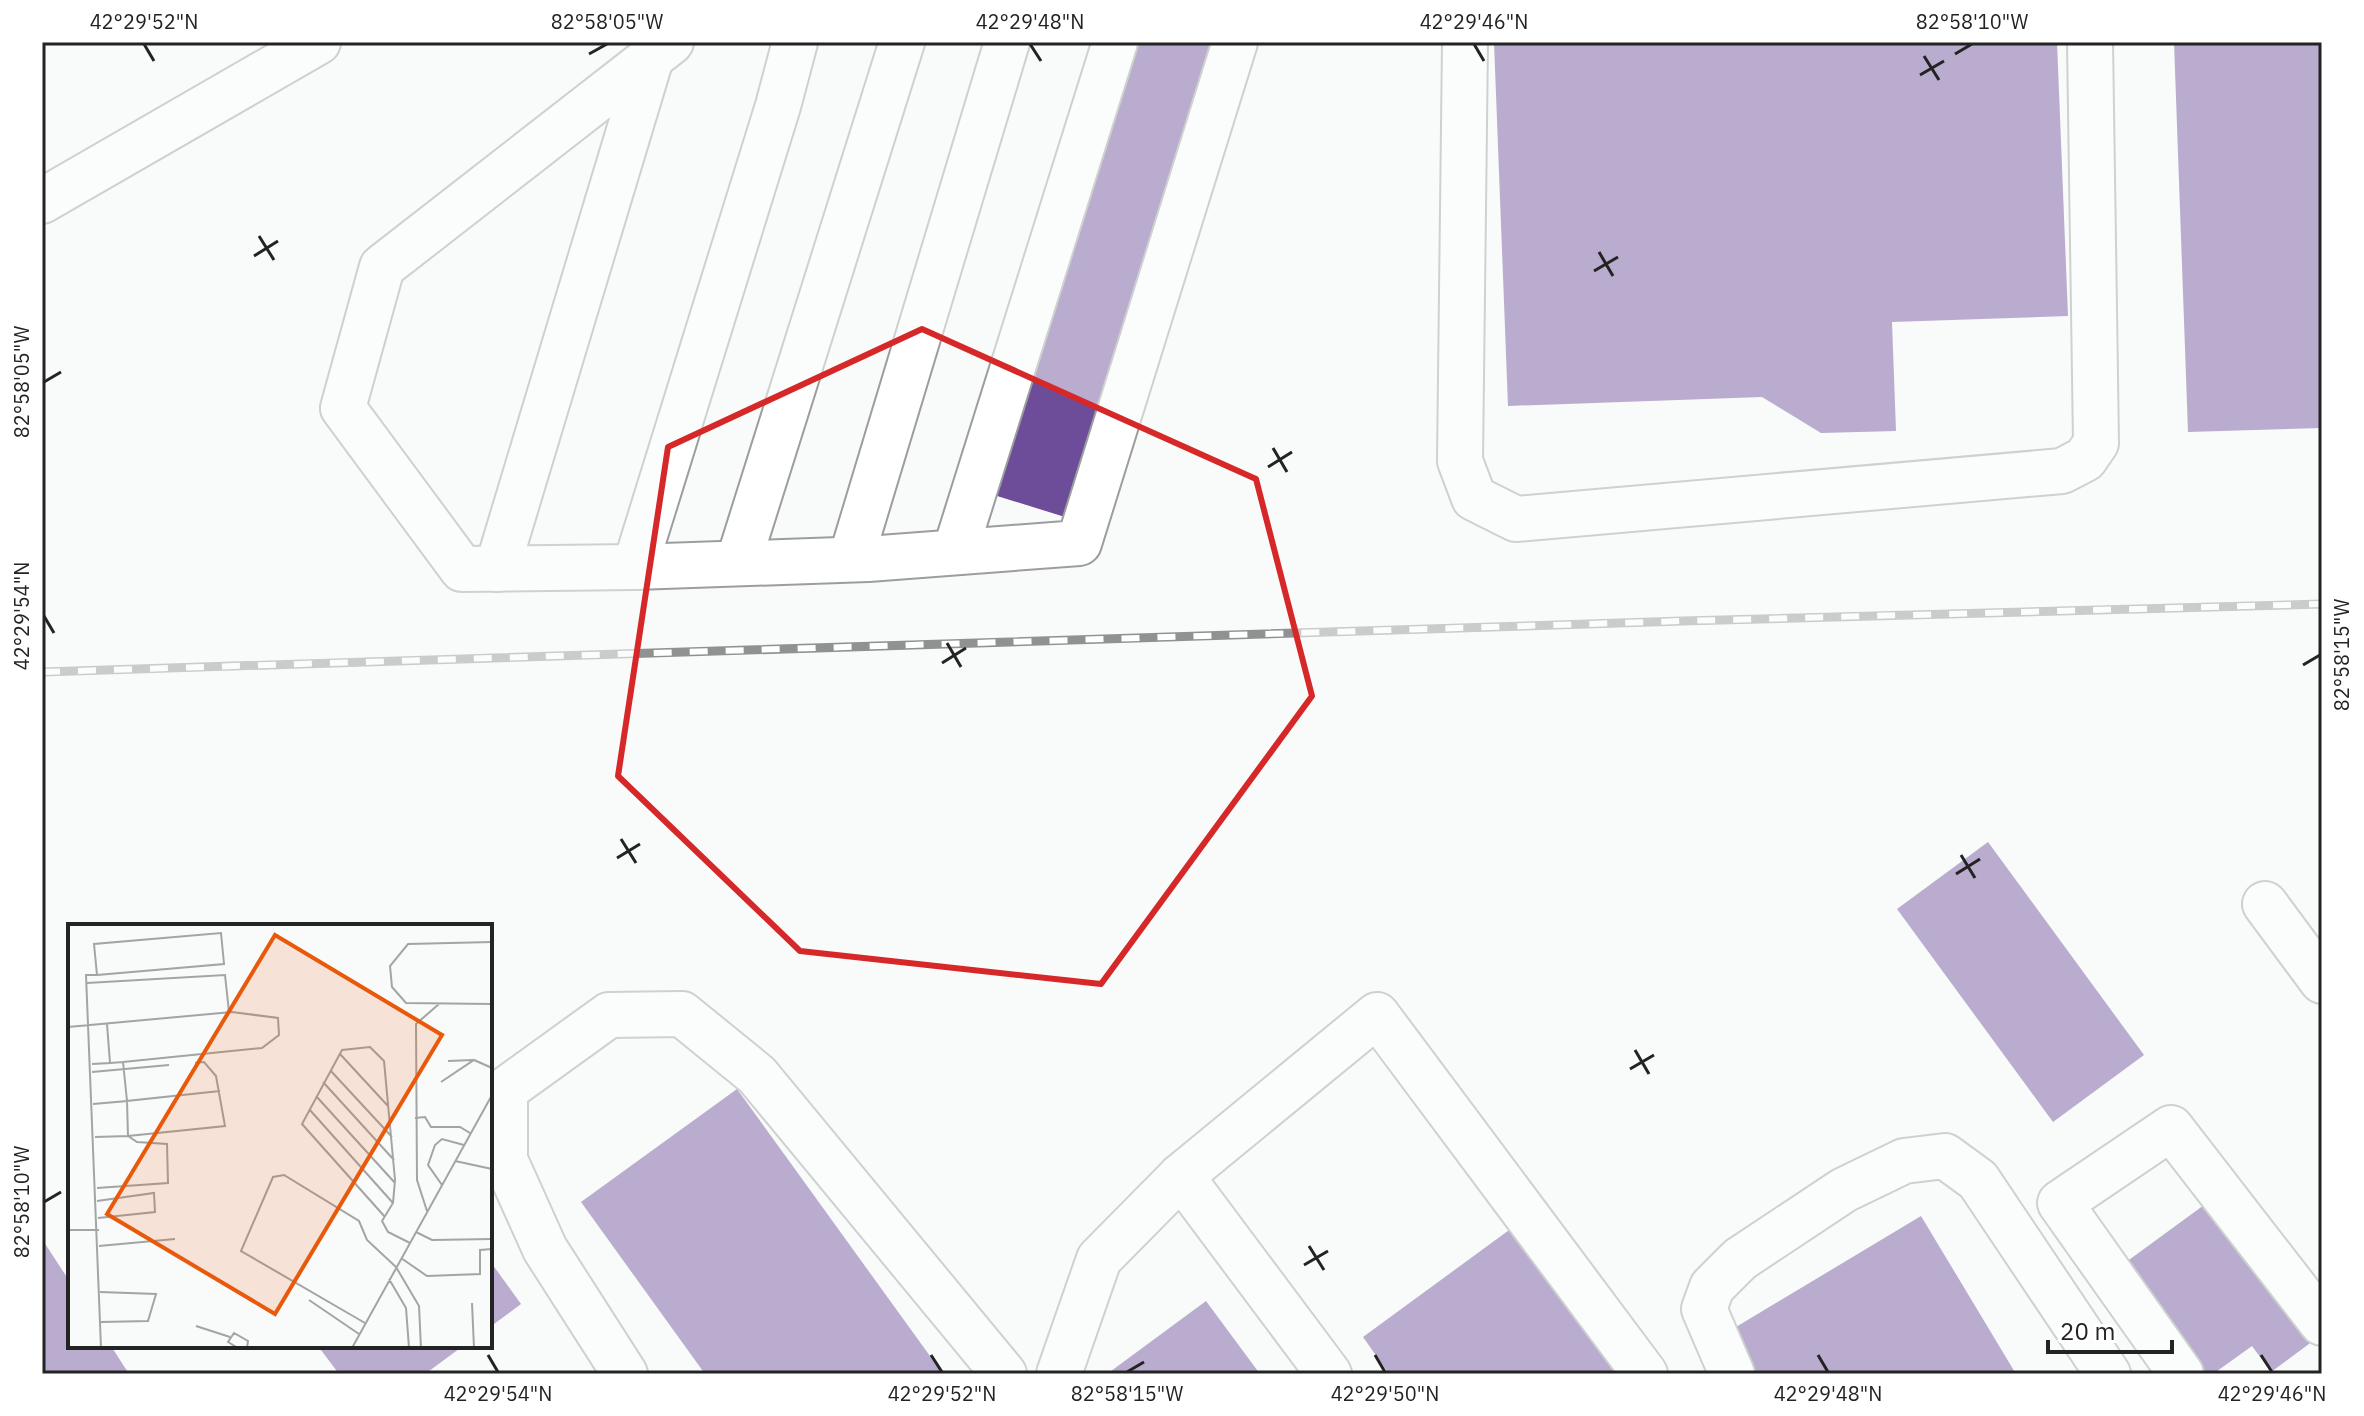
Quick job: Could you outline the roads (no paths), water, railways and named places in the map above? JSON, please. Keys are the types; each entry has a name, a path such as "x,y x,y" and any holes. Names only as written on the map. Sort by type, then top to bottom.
{"lane":[{"path":"42,201 265,55 318,42"},
{"path":"635,567 795,42"},
{"path":"738,563 902,42"},
{"path":"851,559 1007,42"},
{"path":"955,552 1115,42"},
{"path":"661,50 382,267 343,408 462,569 635,567 851,559 1079,543 1235,42"},
{"path":"1465,42 1460,461 1474,498 1516,519 2062,471 2085,459 2096,443 2090,42"},
{"path":"497,569 661,50"},
{"path":"2265,904 2322,981"},
{"path":"625,1374 545,1249 505,1160 505,1090 609,1015 682,1014 757,1075 1004,1374"},
{"path":"1059,1374 1099,1259 1181,1176 1377,1015 1645,1374"},
{"path":"2181,1374 2060,1203 2171,1128 2322,1323"},
{"path":"1732,1374 1704,1309 1712,1287 1740,1259 1844,1190 1904,1161 1945,1156 1978,1180 2108,1374"},
{"path":"1181,1176 1329,1374"}],"railway":[{"path":"42,672 2322,604"}]}
